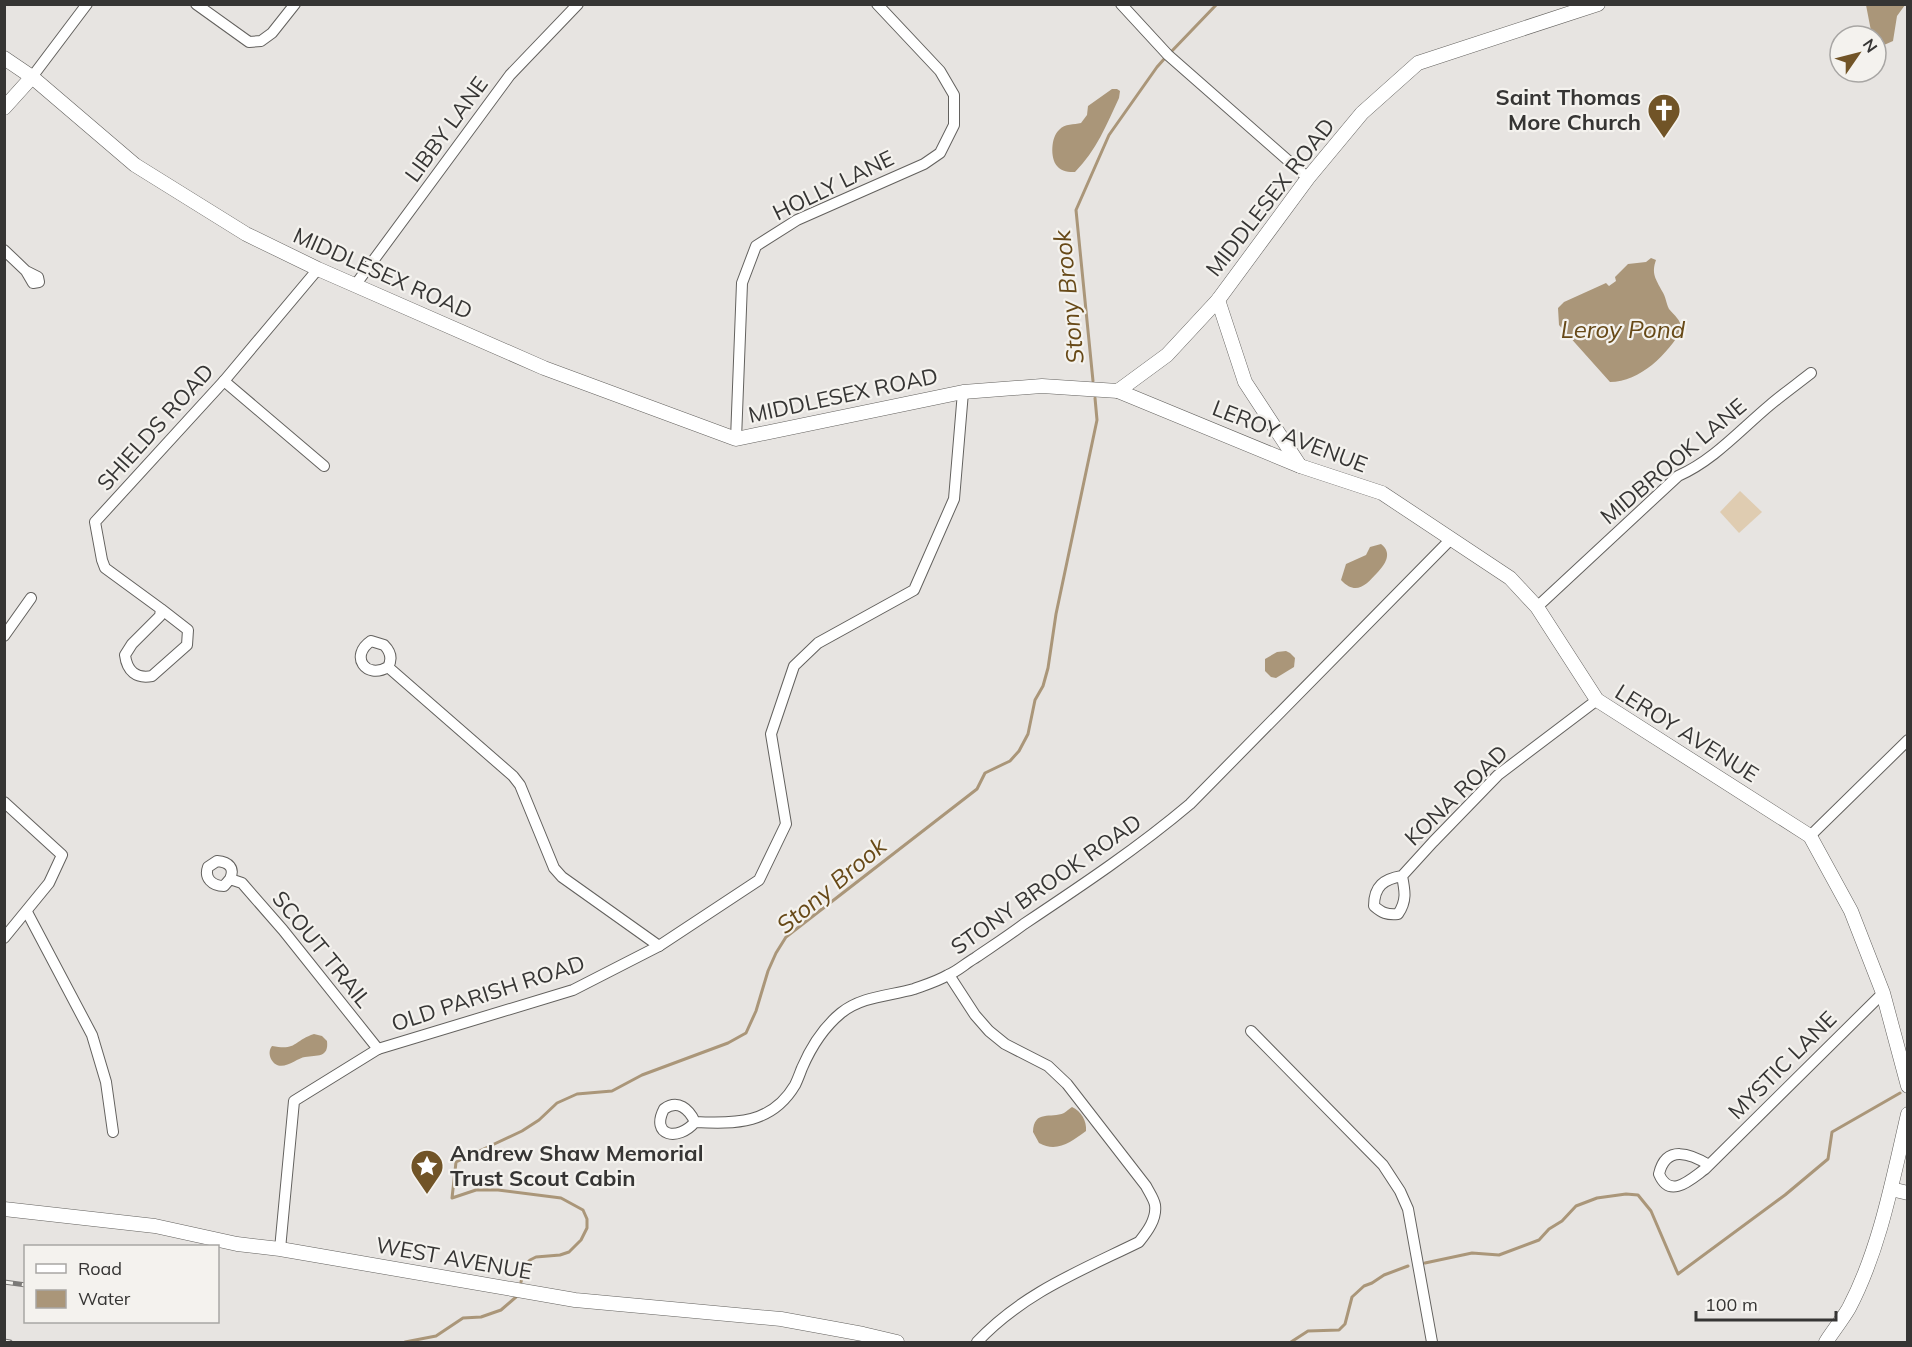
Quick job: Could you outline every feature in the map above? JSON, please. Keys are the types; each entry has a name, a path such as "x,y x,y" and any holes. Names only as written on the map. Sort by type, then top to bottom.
{"main road":[{"name":"MIDDLESEX ROAD","path":"4,58 32,77 135,165 246,234 544,368 736,439 963,392 1042,386 1118,391 1167,356 1218,300 1308,178 1362,113 1418,63 1598,4"},
{"path":"4,108 32,77"},
{"path":"1218,300 1245,382 1300,466"},
{"name":"LEROY AVENUE","path":"1118,391 1300,466 1382,493 1510,578 1536,607 1597,700 1810,836 1851,911 1883,993 1908,1086"},
{"path":"1826,1342 1848,1309 1868,1262 1890,1189 1908,1114"},
{"path":"1890,1189 1908,1193"},
{"name":"WEST AVENUE","path":"4,1209 155,1226 237,1244 280,1249 575,1300 781,1319 897,1342"}],"street":[{"path":"32,77 87,4"},
{"path":"196,4 249,42 261,41 272,33 295,4"},
{"name":"LIBBY LANE","path":"356,284 510,75 578,4"},
{"name":"HOLLY LANE","path":"736,439 742,283 756,246 797,220 924,164 939,153 954,125 954,95 940,71 877,4"},
{"path":"1121,4 1168,55 1308,178"},
{"path":"4,250 26,271"},
{"name":"SHIELDS ROAD","path":"161,609 160,616 124,655 129,670 137,676 152,676 187,645 188,630 161,609 105,568 94,522 224,381 318,268"},
{"name":"MIDBROOK LANE","path":"1536,607 1678,476 1695,468 1726,444 1769,405 1811,373"},
{"path":"224,381 324,466"},
{"name":"OLD PARISH ROAD","path":"280,1249 294,1101 378,1049 573,990 659,946 759,880 786,824 771,734 794,666 818,643 914,590 954,499 963,392"},
{"name":"STONY BROOK ROAD","path":"977,1342 1023,1302 1048,1287 1139,1242 1154,1217 1155,1204 1146,1186 1067,1084 1048,1066 1005,1044 989,1031 975,1015 949,975 1151,837 1190,804 1451,539"},
{"path":"4,636 31,598"},
{"path":"388,666 520,785 554,868 562,877 659,946"},
{"name":"KONA ROAD","path":"1402,876 1498,775 1597,700"},
{"path":"1810,836 1908,740"},
{"path":"4,802 62,855 50,883 4,938"},
{"name":"SCOUT TRAIL","path":"230,879 242,883 263,906 378,1049"},
{"path":"27,912 92,1035 106,1082 113,1132"},
{"path":"695,1122 723,1124 745,1122 769,1113 780,1105 796,1084 820,1036 843,1011 859,1002 914,989 949,975"},
{"name":"MYSTIC LANE","path":"1709,1165 1883,993"},
{"path":"1251,1031 1383,1165 1395,1182 1408,1209 1432,1342"}],"shaded area":[{"path":"1740,491 1762,512 1739,533 1720,512"}],"water":[{"path":"1866,5 1905,5 1897,16 1893,41 1888,43 1888,24 1870,24"},
{"path":"1112,89 1120,91 1119,98 1095,146 1075,172 1061,169 1057,166 1052,153 1056,133 1064,126 1081,123 1087,115 1088,106"},
{"name":"Leroy Pond","path":"1651,258 1656,260 1654,273 1656,280 1669,309 1679,320 1682,329 1669,348 1652,365 1632,377 1610,382 1559,325 1558,308 1564,302 1606,283 1609,286 1616,281 1615,277 1628,264 1646,262"},
{"path":"1381,544 1387,551 1383,566 1365,585 1356,588 1346,585 1341,580 1346,564 1366,555 1370,547"},
{"path":"1286,651 1295,658 1294,667 1276,678 1271,677 1265,671 1265,659 1277,652"},
{"path":"314,1034 322,1036 327,1041 324,1053 301,1058 283,1066 275,1064 271,1059 272,1046 291,1046"},
{"path":"1072,1107 1083,1117 1086,1131 1064,1145 1052,1147 1039,1143 1033,1132 1036,1120 1044,1116 1059,1115"}],"waterway":[{"name":"Stony Brook","path":"1170,53 1217,4"},
{"name":"Stony Brook","path":"1093,381 1076,210 1109,135 1165,58"},
{"name":"Stony Brook","path":"521,1282 526,1264 530,1260 569,1252 581,1240 587,1228 587,1219 583,1210 561,1198 498,1190 476,1190 452,1198 456,1162 522,1131 539,1120 557,1103 577,1094 612,1091 642,1075 728,1043 746,1033 756,1011 768,971 786,937 977,789 985,773 1010,761 1019,751 1028,734 1035,700 1043,686 1048,668 1056,614 1097,420 1095,398"},
{"path":"1425,1263 1472,1253 1499,1255 1539,1240 1576,1206 1597,1198 1626,1194 1638,1195 1651,1211 1678,1274 1785,1195 1828,1159 1832,1132 1900,1093"},
{"path":"1291,1342 1308,1331 1339,1330 1345,1324 1352,1297 1364,1286 1408,1266"},
{"name":"Stony Brook","path":"405,1342 436,1336 463,1318 481,1317 501,1310 516,1297"}],"railway":[{"path":"4,1282 24,1285"},
{"path":"4,1341 10,1342"}],"place":[{"name":"Saint Thomas More Church","path":"1664,139"},
{"name":"Andrew Shaw Memorial Trust Scout Cabin","path":"427,1195"}]}
